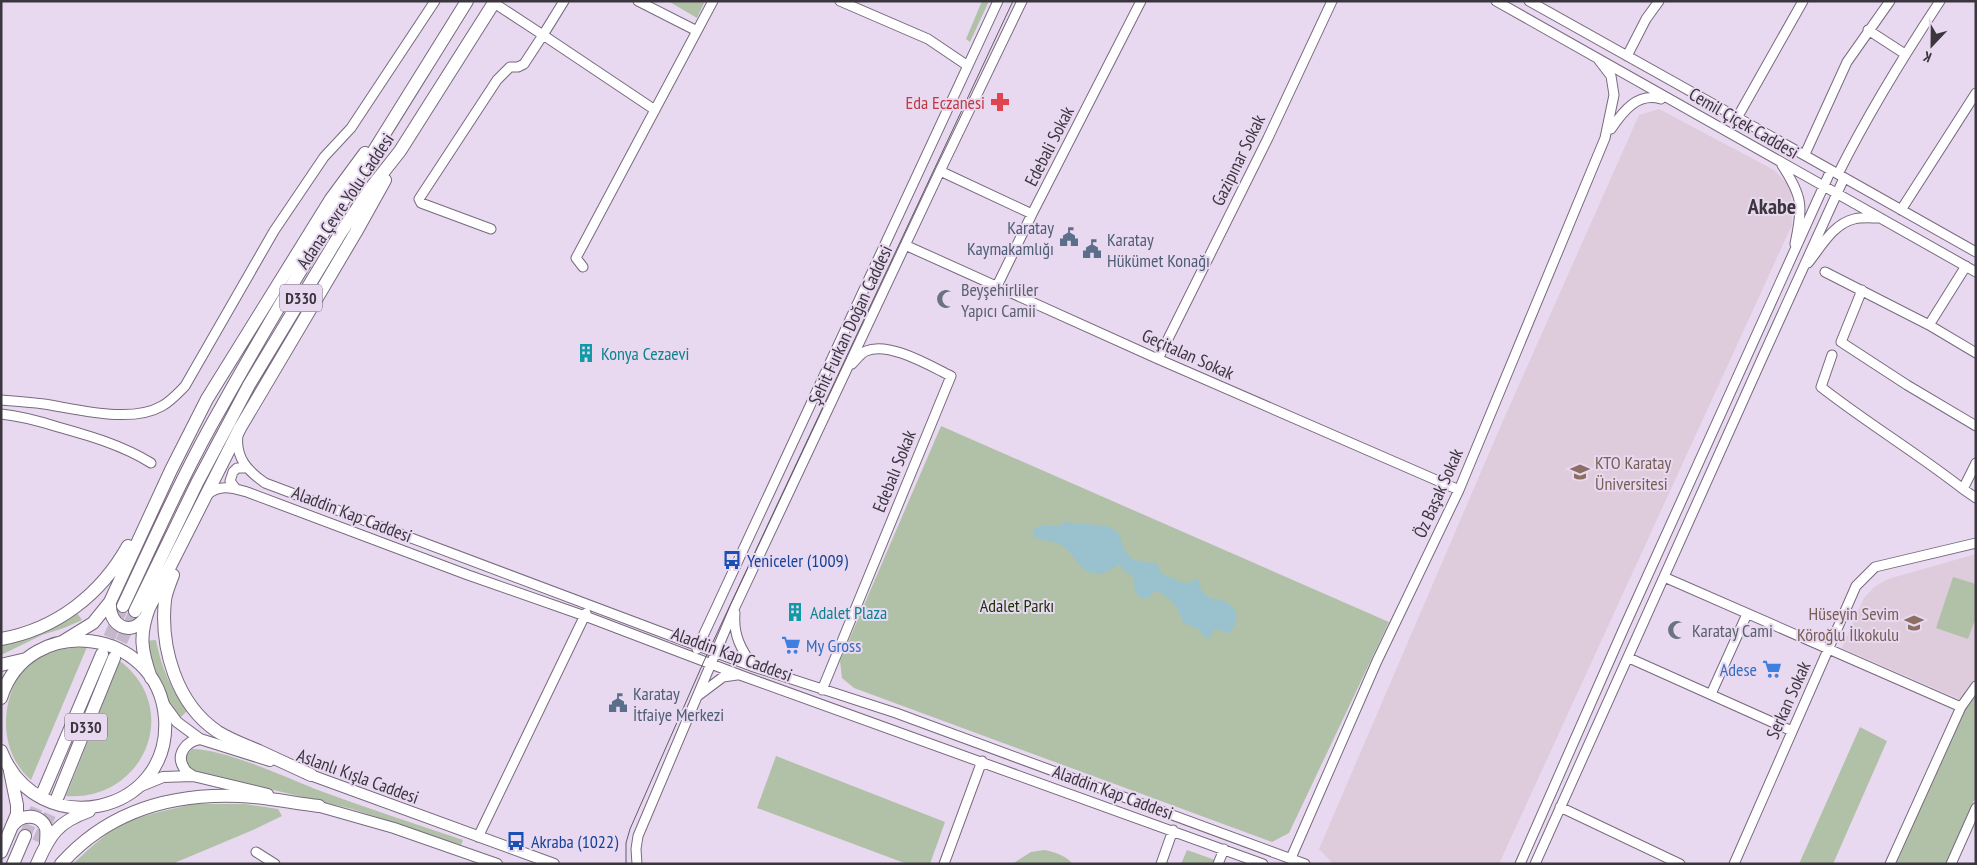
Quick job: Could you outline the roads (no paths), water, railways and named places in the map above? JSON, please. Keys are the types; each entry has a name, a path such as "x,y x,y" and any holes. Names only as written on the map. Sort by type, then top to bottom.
{"highway":[{"name":"Adana Çevre Yolu Caddesi","path":"117,604 222,406 467,1"},
{"name":"Adana Çevre Yolu Caddesi","path":"141,614 197,483 248,385 340,234 370,189 400,151 495,2"},
{"path":"1,639 47,624 69,612 99,588 120,560 171,470 207,399 331,199 358,163 386,132"},
{"path":"117,604 110,609 113,620 126,628 138,626 141,614 188,530 240,428 356,232 400,151"},
{"path":"1,665 17,663 44,648 62,642 93,623 117,604 171,470"},
{"path":"188,530 165,598 164,629 168,652 180,688 199,714 216,731 234,741 311,775"},
{"path":"29,864 42,843 70,818 113,802 136,788 156,764 162,749 165,718 162,702 146,662 141,640 141,614"},
{"path":"62,642 88,640 112,646 134,659 151,678"},
{"name":"D330","path":"44,790 102,654"},
{"path":"1,698 14,673 28,658"},
{"name":"D330","path":"58,796 114,658"},
{"path":"1,751 8,766 17,805 17,814 1,852"},
{"path":"8,766 26,788 50,802 68,807 86,808 113,802"},
{"path":"61,864 98,831 126,814 160,803 206,796 242,796 319,806"},
{"path":"10,830 18,819 29,816 37,818 42,822 45,826 38,864"},
{"path":"13,864 25,836"}],"main road":[{"name":"Aslanlı Kışla Caddesi","path":"162,702 177,722 200,739 311,775 554,864"},
{"path":"193,776 184,768 181,755 184,747 191,740 200,739"},
{"name":"Aslanlı Kışla Caddesi","path":"136,788 163,777 193,776 319,806 394,828 497,864"}],"street":[{"path":"1,400 39,403 110,414 141,413 161,407 175,396 185,386 274,231 324,157 351,128 435,1"},
{"path":"492,229 422,203 419,198 497,80 510,67 518,67 524,64 564,1"},
{"path":"638,1 697,31"},
{"path":"583,267 576,258 712,1"},
{"path":"840,1 928,39 968,66"},
{"name":"Şehit Furkan Doğan Caddesi","path":"693,657 998,1"},
{"name":"Şehit Furkan Doğan Caddesi","path":"637,864 636,849 638,836 735,607 1022,1"},
{"name":"Edebali Sokak","path":"940,171 1032,214 1141,1"},
{"name":"Gazipınar Sokak","path":"1158,359 1268,138 1332,1"},
{"name":"Cemil Çiçek Caddesi","path":"1496,1 1976,272"},
{"name":"Cemil Çiçek Caddesi","path":"1529,1 1976,252"},
{"path":"1627,56 1646,19 1658,1"},
{"path":"1737,118 1803,1"},
{"path":"1804,154 1847,62 1890,1"},
{"path":"1520,864 1623,630 1824,187 1838,174 1859,132 1905,54 1940,1"},
{"path":"495,2 655,110"},
{"path":"1868,30 1905,54"},
{"path":"1598,59 1611,76 1614,95 1605,138"},
{"path":"1901,210 1976,93"},
{"path":"1605,138 1618,118 1634,102 1652,96 1676,103"},
{"name":"Öz Başak Sokak","path":"1291,858 1377,661 1459,490 1605,138"},
{"path":"1780,163 1794,184 1800,201 1799,226 1791,260"},
{"path":"1535,864 1836,194 1838,174"},
{"path":"997,286 1032,214"},
{"path":"1799,275 1832,232 1842,224 1855,219 1880,218"},
{"name":"Geçitalan Sokak","path":"905,245 1158,359 1459,490"},
{"path":"1929,325 1966,266"},
{"path":"1825,272 1929,325 1976,353"},
{"path":"1862,290 1840,342 1907,385 1975,423"},
{"name":"Edebalı Sokak","path":"822,690 951,376 893,350 876,348 864,351 846,372"},
{"path":"1832,355 1820,387 1859,417 1929,462 1976,498"},
{"path":"1,414 18,415 83,434 122,448 151,463"},
{"path":"240,428 237,445 240,458 246,468"},
{"path":"1963,489 1976,463"},
{"path":"237,489 230,481 230,477 237,468 246,468"},
{"name":"Aladdin Kap Caddesi","path":"246,468 265,483 754,667 896,713 1306,864"},
{"name":"Aladdin Kap Caddesi","path":"198,508 208,493 226,486 237,489 468,575 585,616 740,675 1263,864"},
{"name":"Serkan Sokak","path":"1734,864 1856,586 1875,567 1976,543"},
{"path":"1664,578 1961,707"},
{"path":"478,837 590,605"},
{"path":"735,607 736,635 740,647 754,667"},
{"path":"1711,694 1746,614"},
{"path":"1629,658 1792,731"},
{"path":"1629,658 1792,731"},
{"path":"697,696 723,676 740,675"},
{"path":"1890,864 1961,707 1976,686"},
{"path":"944,864 982,761"},
{"path":"1560,807 1680,864"},
{"path":"1951,864 1976,808"},
{"path":"1161,864 1173,830"},
{"path":"1218,864 1224,849"},
{"path":"256,852 275,864"}],"water":[{"path":"1064,522 1107,526 1119,533 1124,549 1135,560 1157,563 1161,573 1185,584 1198,578 1205,594 1226,602 1234,609 1237,618 1234,626 1227,634 1219,629 1214,629 1209,639 1203,636 1200,630 1183,623 1173,602 1164,595 1154,590 1151,596 1143,599 1135,593 1133,575 1125,572 1120,564 1104,573 1092,573 1082,567 1064,547 1033,536 1034,528 1042,525 1060,526"}],"tunnel":[{"path":"102,654 123,606"},
{"path":"114,658 135,611"},
{"path":"25,836 44,790"},
{"path":"38,842 58,796"}],"tram line":[{"path":"626,864 626,843 630,829 704,661 1013,1"}],"place":[{"name":"Eda Eczanesi","path":"1000,102"},
{"name":"Karatay Kaymakamlığı","path":"1069,237"},
{"name":"Karatay Hükümet Konağı","path":"1092,249"},
{"name":"Beyşehirliler Yapıcı Camii","path":"946,299"},
{"name":"Konya Cezaevi","path":"586,353"},
{"name":"KTO Karatay Üniversitesi","path":"1580,472"},
{"name":"Yeniceler (1009)","path":"732,560"},
{"name":"Adalet Plaza","path":"795,612"},
{"name":"Hüseyin Sevim Köroğlu İlkokulu","path":"1914,623"},
{"name":"Karatay Cami","path":"1677,630"},
{"name":"My Gross","path":"791,645"},
{"name":"Adese","path":"1772,669"},
{"name":"Karatay İtfaiye Merkezi","path":"618,703"},
{"name":"Akraba (1022)","path":"516,841"}],"district":[{"name":"Akabe","path":"1772,206"}],"park label":[{"name":"Adalet Parkı","path":"1017,605"}]}
